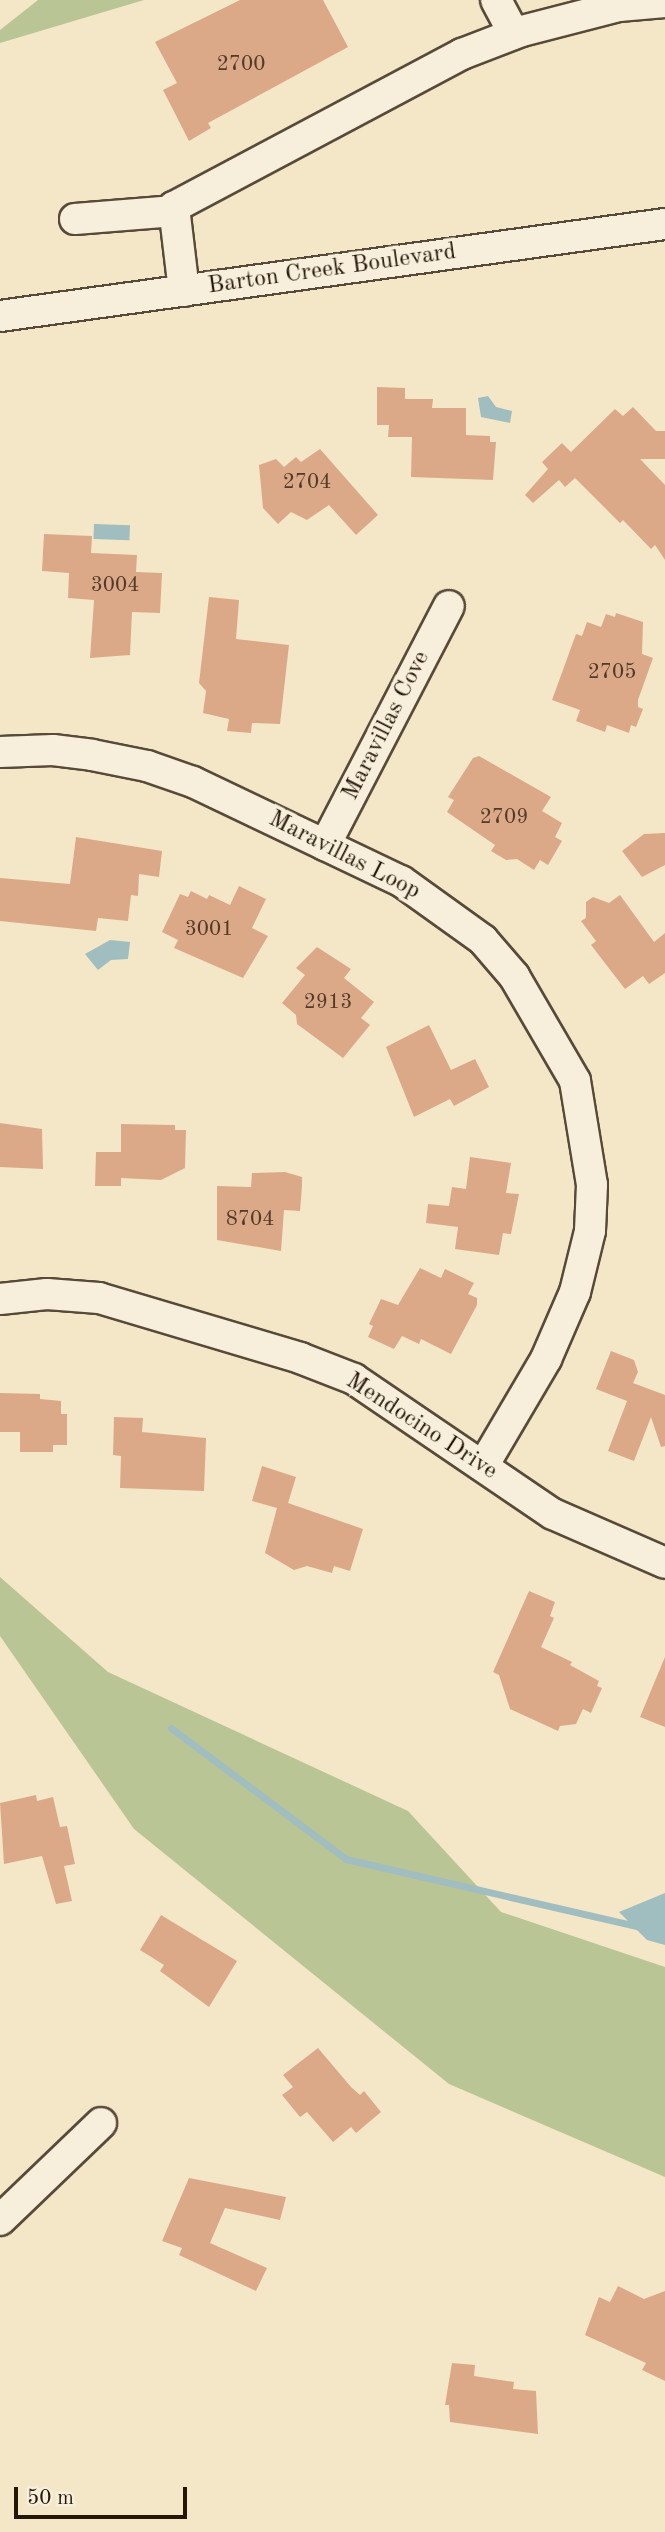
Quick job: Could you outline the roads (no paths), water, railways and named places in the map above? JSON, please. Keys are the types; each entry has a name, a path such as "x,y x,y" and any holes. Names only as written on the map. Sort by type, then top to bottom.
{"street":[{"path":"496,0 514,34"},
{"path":"184,290 174,207 450,60 514,34 620,6 665,2"},
{"path":"75,219 175,211"},
{"name":"Barton Creek Boulevard","path":"0,316 665,224"},
{"name":"Maravillas Cove","path":"326,845 449,606"},
{"name":"Maravillas Loop","path":"0,752 52,750 147,766 193,782 401,881 483,940 521,987 575,1082 592,1185 590,1231 575,1292 546,1359 483,1466"},
{"name":"Mendocino Drive","path":"0,1299 47,1294 99,1298 300,1357 354,1380 553,1514 665,1563"},
{"path":"0,2220 101,2123"}],"water":[{"path":"488,396 496,407 512,411 510,423 481,417 478,398"},
{"path":"94,524 130,525 129,540 93,539"},
{"path":"110,940 130,942 128,959 111,960 98,970 85,954"},
{"path":"665,1893 665,1945 647,1940 619,1912"}],"waterway":[{"path":"171,1728 346,1859 641,1927"}]}
